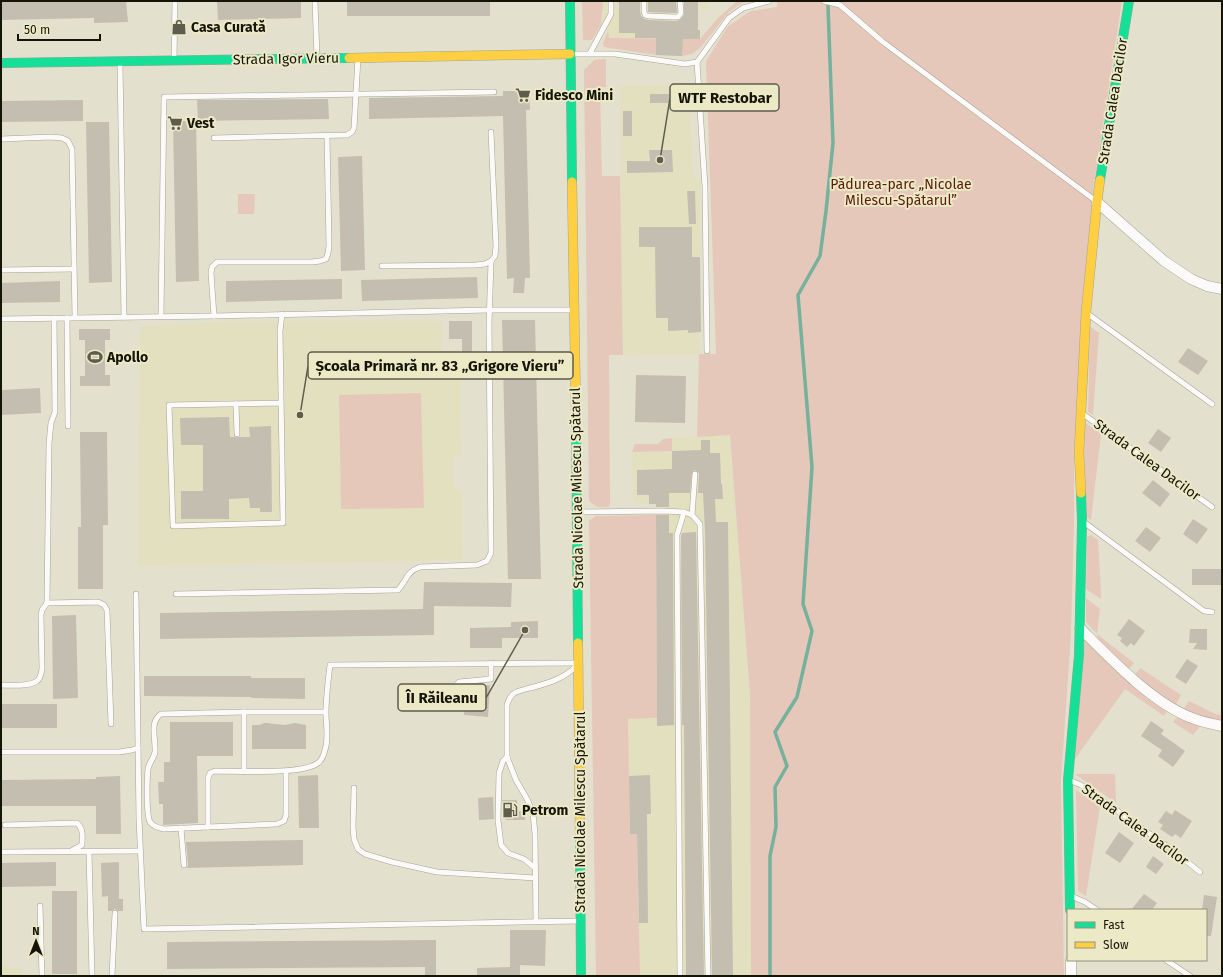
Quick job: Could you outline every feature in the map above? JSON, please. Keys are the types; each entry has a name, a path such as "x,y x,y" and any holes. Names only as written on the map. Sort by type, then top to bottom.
{"street":[{"name":"Strada Nicolae Milescu Spătarul","path":"570,1 579,664 581,976"},
{"name":"Strada Calea Dacilor","path":"1070,909 1068,780 1079,655 1082,522 1079,452 1086,312 1097,202 1128,1"},
{"name":"Strada Igor Vieru","path":"1,63 570,54"},
{"path":"1097,202 1164,261 1192,279 1207,286 1222,289"},
{"path":"1080,628 1125,672 1153,695 1190,718 1207,724 1222,726"},
{"path":"1071,961 1071,976"}],"lane":[{"path":"174,61 175,1"},
{"path":"315,1 317,59"},
{"path":"590,53 611,14 611,1"},
{"path":"644,1 645,15 674,17 678,17 680,14 680,1"},
{"path":"707,351 705,187 697,62 729,18 743,8 769,1"},
{"path":"824,1 840,4 883,42 1097,202"},
{"path":"570,54 616,54 685,64 697,62"},
{"path":"214,138 347,135 352,132 354,128 358,57"},
{"path":"120,62 124,317"},
{"path":"161,316 164,97 494,92"},
{"path":"382,266 476,265 485,264 491,261 495,256 496,246 491,132"},
{"path":"214,316 212,267 217,262 312,262 326,259 329,246 327,136"},
{"path":"1,139 62,138 68,141 72,149 75,317"},
{"path":"176,594 398,590 413,569 420,567 477,565 487,561 491,553 489,310 491,261"},
{"path":"1,270 74,269"},
{"path":"1,318 574,310"},
{"path":"1086,312 1212,404"},
{"path":"281,403 169,405 173,526 283,523 280,331 282,314"},
{"path":"1,685 31,684 37,681 41,676 41,615 42,610 47,603 49,443 51,423 55,412 54,318"},
{"path":"67,318 68,426"},
{"path":"236,404 237,434"},
{"name":"Strada Calea Dacilor","path":"1081,412 1212,507"},
{"path":"692,515 695,474"},
{"path":"577,512 684,512 692,515 700,524 708,976"},
{"path":"680,976 677,535 684,512"},
{"path":"1082,522 1204,611 1212,612"},
{"path":"136,594 140,851 144,930 580,921"},
{"path":"47,603 98,602 104,605 107,610 111,724"},
{"path":"208,827 208,778 210,773 215,771 286,771 305,768 317,763 321,759 326,749 326,712 330,665 491,663 579,664"},
{"path":"449,695 459,682 491,679 491,663"},
{"path":"536,922 533,813 516,780 507,757 507,705 513,694 570,673 579,664"},
{"path":"244,712 244,771"},
{"path":"286,771 286,815 284,822 277,824 158,828 152,825 149,820 147,790 148,769 154,752 155,719 161,714 326,712"},
{"path":"1,752 118,752 138,748"},
{"path":"507,757 503,761 499,773 498,820 501,845 508,853 524,859 535,868"},
{"name":"Strada Calea Dacilor","path":"1068,780 1081,785 1171,849 1200,872"},
{"path":"354,788 354,839 358,849 365,854 436,872 535,878"},
{"path":"5,825 77,824 81,827 82,831 82,845 68,852"},
{"path":"181,828 184,865"},
{"path":"1,852 140,851"},
{"path":"89,852 92,976"},
{"path":"1070,896 1095,909"},
{"path":"40,906 42,976"},
{"path":"112,976 115,913"},
{"path":"1168,961 1190,976"}],"shaded area":[{"path":"603,1 708,1 708,9 698,9 698,30 700,30 700,39 608,38 608,31 601,25"},
{"path":"689,85 693,174 700,183 701,332 699,354 623,355 620,86"},
{"path":"227,321 441,321 444,375 460,375 461,455 453,459 453,485 462,493 463,560 138,566 140,327"},
{"path":"730,435 750,694 751,976 640,976 637,834 630,834 628,719 657,718 656,504 636,503 633,497 632,452 671,451 672,438"},
{"path":"1,965 21,969 22,976 1,976"}],"green space":[{"path":"582,1 603,1 601,25 592,40 583,40"},
{"path":"737,1 749,1 742,3 729,12 700,48 692,54 682,56 656,55 604,47 603,43 608,31 609,38 700,39 718,18"},
{"name":"Pădurea-parc „Nicolae Milescu-Spătarul”","path":"777,1 1122,1 1093,190 1074,447 1071,634 1061,781 1064,976 751,976 750,694 730,435 697,437 699,354 716,354 706,61 728,26 751,11 777,7"},
{"path":"606,59 606,87 600,87 602,176 620,176 623,355 609,355 610,504 609,507 597,507 589,501 584,70 594,60"},
{"path":"238,194 255,194 254,214 238,214"},
{"path":"1090,327 1099,333 1093,415 1088,412"},
{"path":"421,393 424,508 341,509 339,395"},
{"path":"1084,422 1101,434 1091,520 1085,516"},
{"path":"672,438 672,451 632,452 635,444 658,444 663,439"},
{"path":"656,515 657,718 628,719 630,834 637,834 640,976 596,976 589,521 596,516"},
{"path":"1091,535 1098,540 1101,599 1086,589 1087,537"},
{"path":"1086,598 1100,609 1097,634 1086,622"},
{"path":"1097,634 1134,663 1129,669 1098,640"},
{"path":"1085,639 1168,709 1164,716 1125,689 1075,759"},
{"path":"1140,668 1181,695 1175,706 1135,675"},
{"path":"1189,701 1222,716 1222,722 1206,719 1183,710"},
{"path":"1179,715 1201,725 1193,735 1173,722"},
{"path":"1075,774 1115,774 1116,803"},
{"path":"1076,790 1100,807 1086,896 1078,891"}],"building":[{"path":"1,1 126,1 128,22 94,23 94,18 1,20"},
{"path":"217,1 301,1 301,18 218,20"},
{"path":"347,1 490,1 490,16 347,16"},
{"path":"619,1 640,1 640,12 644,19 674,21 680,20 684,15 684,1 698,1 698,30 700,30 700,39 683,39 682,56 656,55 656,38 635,38 635,33 619,33"},
{"path":"648,1 676,1 677,12 648,12"},
{"path":"503,91 529,91 530,110 526,110 530,278 525,278 524,293 513,293 514,278 507,279 503,116 369,119 369,98 503,96"},
{"path":"650,94 676,94 688,103 650,103"},
{"path":"328,99 329,119 198,121 197,100"},
{"path":"83,100 83,121 1,122 1,101"},
{"path":"623,111 632,111 632,136 623,136"},
{"path":"173,121 196,121 199,281 176,282"},
{"path":"86,122 109,122 112,282 89,283"},
{"path":"649,150 672,150 673,172 627,173 627,161 650,161"},
{"path":"362,156 365,270 341,271 338,157"},
{"path":"687,191 695,191 696,224 689,224"},
{"path":"639,227 692,227 692,257 700,257 701,332 688,333 688,330 668,331 668,318 656,318 655,247 639,247"},
{"path":"477,277 478,298 362,301 361,280"},
{"path":"342,279 342,299 226,302 226,281"},
{"path":"60,281 60,302 1,303 1,283"},
{"path":"502,320 535,320 541,579 508,579"},
{"path":"449,321 472,321 472,359 462,359 462,339 449,339"},
{"path":"79,329 110,329 110,340 105,340 105,375 110,375 110,386 80,386 80,376 85,376 85,340 79,340"},
{"path":"1188,348 1208,361 1198,375 1178,362"},
{"path":"636,375 686,376 685,423 635,422"},
{"path":"40,388 41,413 1,415 1,390"},
{"path":"229,417 230,437 250,437 249,427 271,426 272,512 260,512 260,508 250,508 249,498 229,499 229,519 181,519 181,491 203,491 203,445 181,445 180,418"},
{"path":"1158,429 1171,438 1161,452 1148,443"},
{"path":"80,432 107,432 108,525 103,525 103,589 78,589 78,527 81,527"},
{"path":"701,440 710,440 710,453 720,453 723,499 715,499 716,522 728,522 733,976 712,976 705,532 703,493 698,493 699,473 695,470 692,472 690,493 669,493 669,507 656,507 656,504 649,504 649,495 637,495 637,470 672,469 672,451 701,450"},
{"path":"1153,480 1170,494 1160,507 1142,493"},
{"path":"656,515 669,515 669,533 673,533 674,725 657,726"},
{"path":"1193,519 1208,529 1197,544 1183,534"},
{"path":"1146,527 1161,538 1150,552 1135,541"},
{"path":"696,532 704,976 686,976 681,536 682,533"},
{"path":"1192,569 1222,569 1222,585 1192,585"},
{"path":"424,582 512,583 511,607 434,606 434,635 160,639 160,613 423,609"},
{"path":"76,615 78,698 53,699 52,616"},
{"path":"1129,619 1145,631 1134,646 1131,643 1127,647 1120,641 1122,638 1117,635"},
{"path":"538,621 538,638 502,638 502,648 470,648 470,628 511,627 511,622"},
{"path":"1207,628 1207,650 1193,649 1197,643 1189,643 1190,629"},
{"path":"1187,659 1198,666 1186,684 1175,677"},
{"path":"144,676 251,676 251,678 305,678 305,699 144,696"},
{"path":"466,685 490,685 488,717 464,715"},
{"path":"1,704 57,704 57,728 1,728"},
{"path":"1151,721 1164,730 1161,734 1185,751 1173,767 1158,756 1162,750 1141,736"},
{"path":"170,722 233,722 233,756 197,756 198,823 163,825 163,804 159,804 158,782 164,782 164,762 170,762"},
{"path":"264,723 285,725 295,723 306,725 306,749 252,749 252,725"},
{"path":"318,775 319,828 299,828 298,776"},
{"path":"650,775 651,814 647,814 648,923 639,923 637,834 630,834 629,776"},
{"path":"120,776 121,834 96,834 96,806 1,806 1,780 96,779 96,777"},
{"path":"493,797 494,819 479,820 478,798"},
{"path":"502,800 517,800 517,811 525,811 525,820 502,819"},
{"path":"1175,810 1192,821 1181,838 1175,834 1172,837 1160,829 1163,825 1158,822 1166,811 1172,815"},
{"path":"1119,832 1134,843 1120,863 1105,853"},
{"path":"303,840 303,865 187,868 186,842"},
{"path":"1153,856 1164,864 1156,874 1146,867"},
{"path":"56,862 56,886 1,887 1,863"},
{"path":"119,862 119,899 123,899 123,911 118,911 115,909 108,911 108,896 102,897 101,863"},
{"path":"52,891 77,891 77,974 52,974"},
{"path":"1144,894 1157,903 1153,909 1132,909"},
{"path":"1204,895 1217,897 1211,936 1207,936 1207,909 1202,909"},
{"path":"510,930 546,930 545,966 520,965 520,976 477,976 477,968 510,967"},
{"path":"436,940 436,976 425,976 425,967 167,969 167,942"}],"waterway":[{"path":"770,976 770,856 776,827 775,787 787,766 775,732 797,697 812,631 803,604 812,467 798,295 820,256 826,211 833,143 828,6"}],"traffic: fast":[{"path":"570,1 572,182"},
{"path":"1100,180 1129,1"},
{"path":"1,63 349,58"},
{"path":"576,414 578,643"},
{"path":"1070,909 1068,780 1079,655 1082,522 1081,493"},
{"path":"580,840 581,976"}],"traffic: slow":[{"path":"349,58 570,54"},
{"path":"1081,493 1079,452 1086,312 1100,180"},
{"path":"572,182 576,414"},
{"path":"578,643 580,840"}],"place":[{"name":"Casa Curată","path":"179,27"},
{"name":"Fidesco Mini","path":"523,95"},
{"name":"Vest","path":"175,123"},
{"name":"WTF Restobar","path":"660,160"},
{"name":"Apollo","path":"95,357"},
{"name":"Școala Primară nr. 83 „Grigore Vieru”","path":"300,415"},
{"name":"ÎI Răileanu","path":"525,630"},
{"name":"Petrom","path":"510,810"}]}
